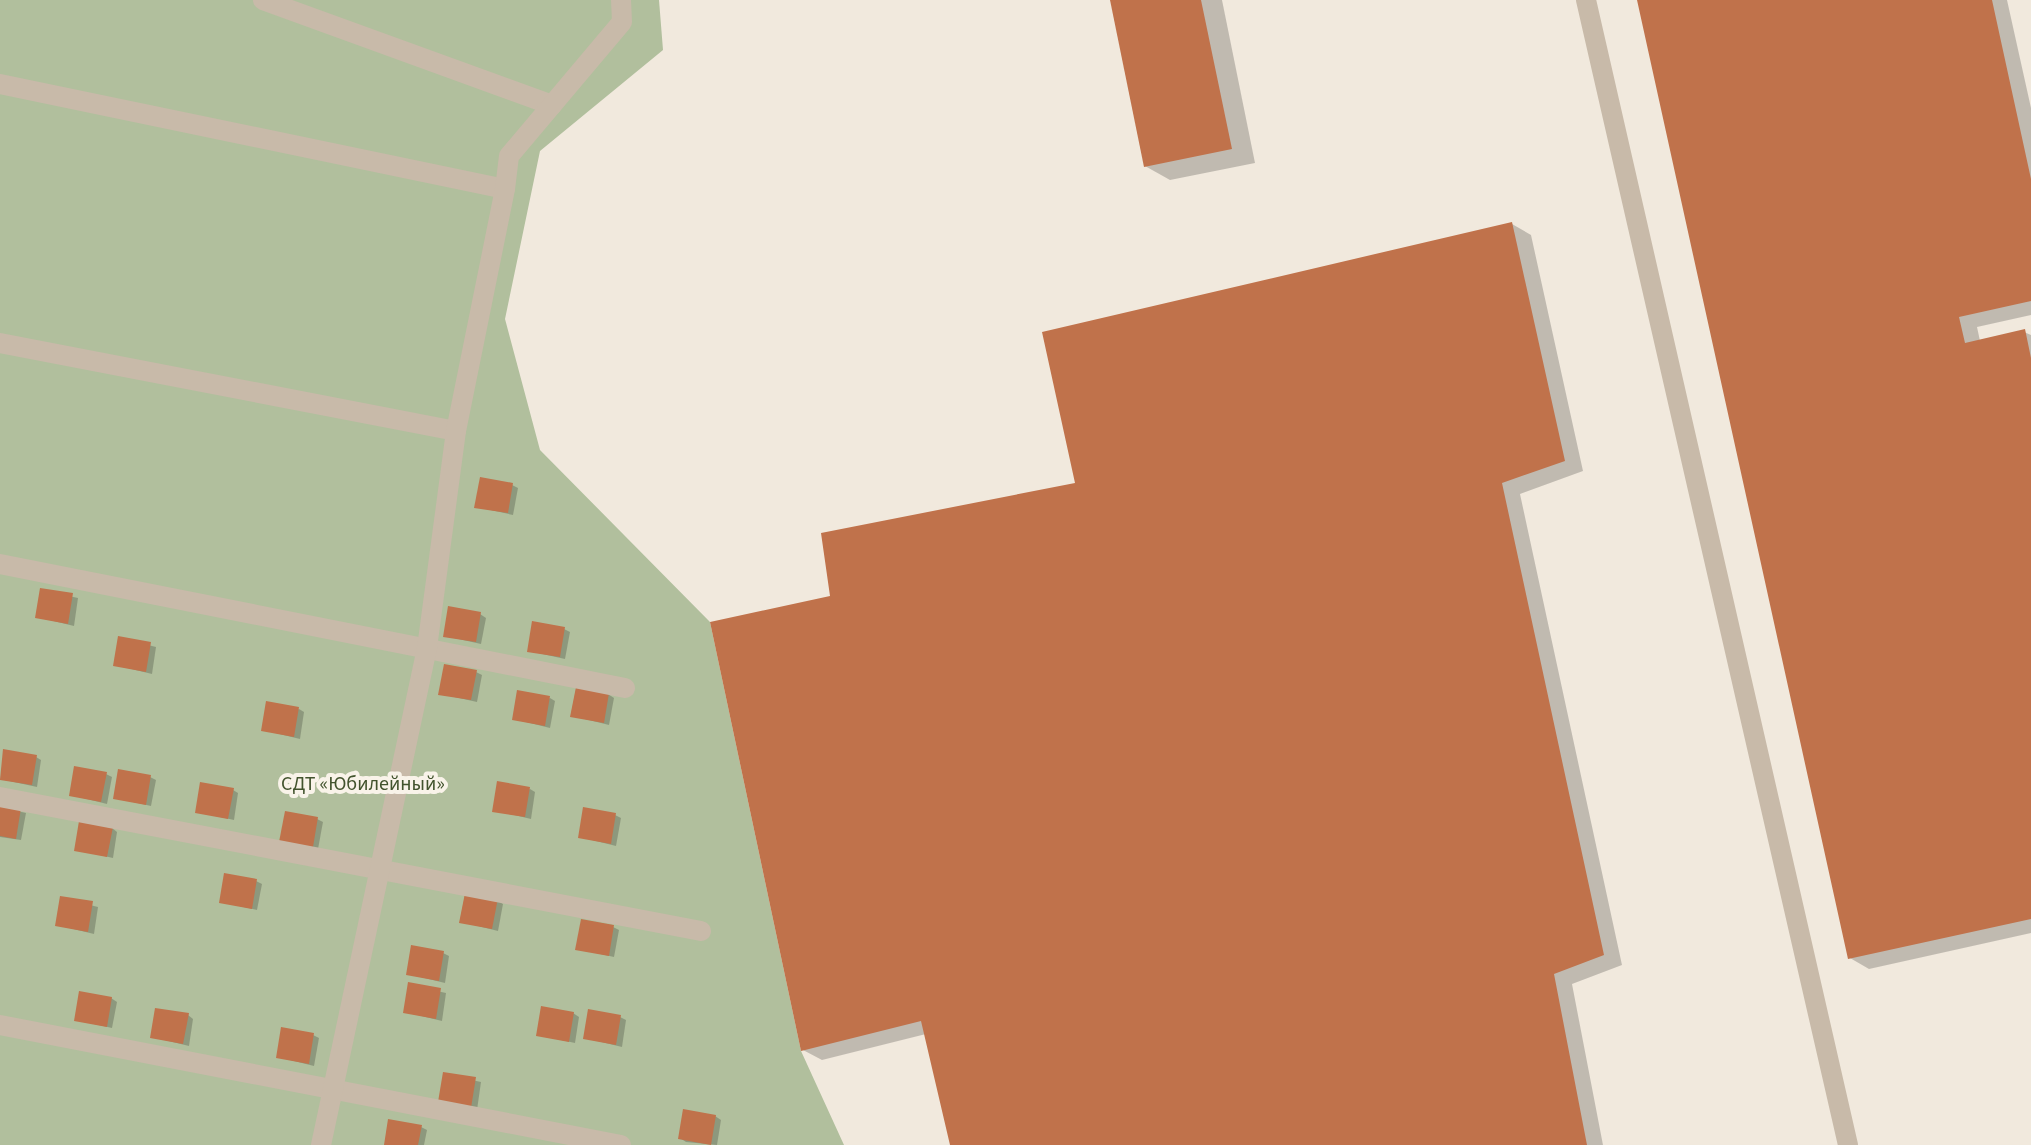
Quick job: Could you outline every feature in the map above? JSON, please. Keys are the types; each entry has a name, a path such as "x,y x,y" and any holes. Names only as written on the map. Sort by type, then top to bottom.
{"street":[{"path":"263,0 552,105"},
{"path":"321,1145 427,648 456,431 509,156 622,22 621,0"},
{"path":"1586,0 1848,1145"},
{"path":"0,84 505,189"},
{"path":"0,343 456,431"},
{"path":"0,564 625,688"},
{"path":"0,797 701,931"},
{"path":"0,1025 621,1145"}],"green space":[{"name":"СДТ «Юбилейный»","path":"0,0 659,0 663,50 540,151 505,319 540,450 710,622 801,1051 844,1145 0,1145"}],"building":[{"path":"1110,0 1201,0 1232,149 1144,167"},
{"path":"1637,0 1992,0 2031,179 2031,301 1959,317 1965,343 2025,329 2031,358 2031,919 1848,959"},
{"path":"1512,222 1565,461 1502,483 1604,955 1554,974 1587,1145 950,1145 921,1021 801,1051 710,622 830,596 821,533 1075,483 1042,332"},
{"path":"480,477 513,483 508,513 474,508"},
{"path":"40,588 73,593 68,624 35,618"},
{"path":"448,606 481,612 476,642 443,637"},
{"path":"532,621 565,627 560,657 527,652"},
{"path":"118,636 151,642 146,672 113,666"},
{"path":"444,664 477,670 471,700 438,695"},
{"path":"576,687 609,693 604,723 570,717"},
{"path":"517,690 550,696 545,726 512,720"},
{"path":"266,701 299,707 294,737 261,731"},
{"path":"3,749 37,755 32,785 0,780"},
{"path":"74,766 107,772 101,802 69,796"},
{"path":"118,769 151,775 146,805 113,799"},
{"path":"497,781 530,787 525,817 492,812"},
{"path":"200,782 234,788 228,819 195,813"},
{"path":"0,805 21,808 16,839 0,836"},
{"path":"583,807 616,813 611,844 578,838"},
{"path":"285,811 318,817 313,847 279,842"},
{"path":"79,821 113,827 107,857 74,851"},
{"path":"224,873 257,879 252,909 219,903"},
{"path":"465,893 498,898 492,929 459,923"},
{"path":"60,896 93,901 88,932 55,926"},
{"path":"581,919 614,925 609,956 575,950"},
{"path":"411,945 444,951 439,981 406,975"},
{"path":"408,982 441,988 436,1019 403,1013"},
{"path":"79,991 112,997 107,1027 74,1021"},
{"path":"541,1006 574,1012 569,1042 536,1036"},
{"path":"155,1008 189,1013 183,1044 150,1038"},
{"path":"588,1009 621,1015 616,1045 583,1039"},
{"path":"281,1027 314,1033 309,1064 276,1058"},
{"path":"443,1072 476,1077 471,1108 438,1102"},
{"path":"683,1109 716,1115 711,1145 678,1139"},
{"path":"388,1119 422,1125 418,1145 384,1145"}]}
